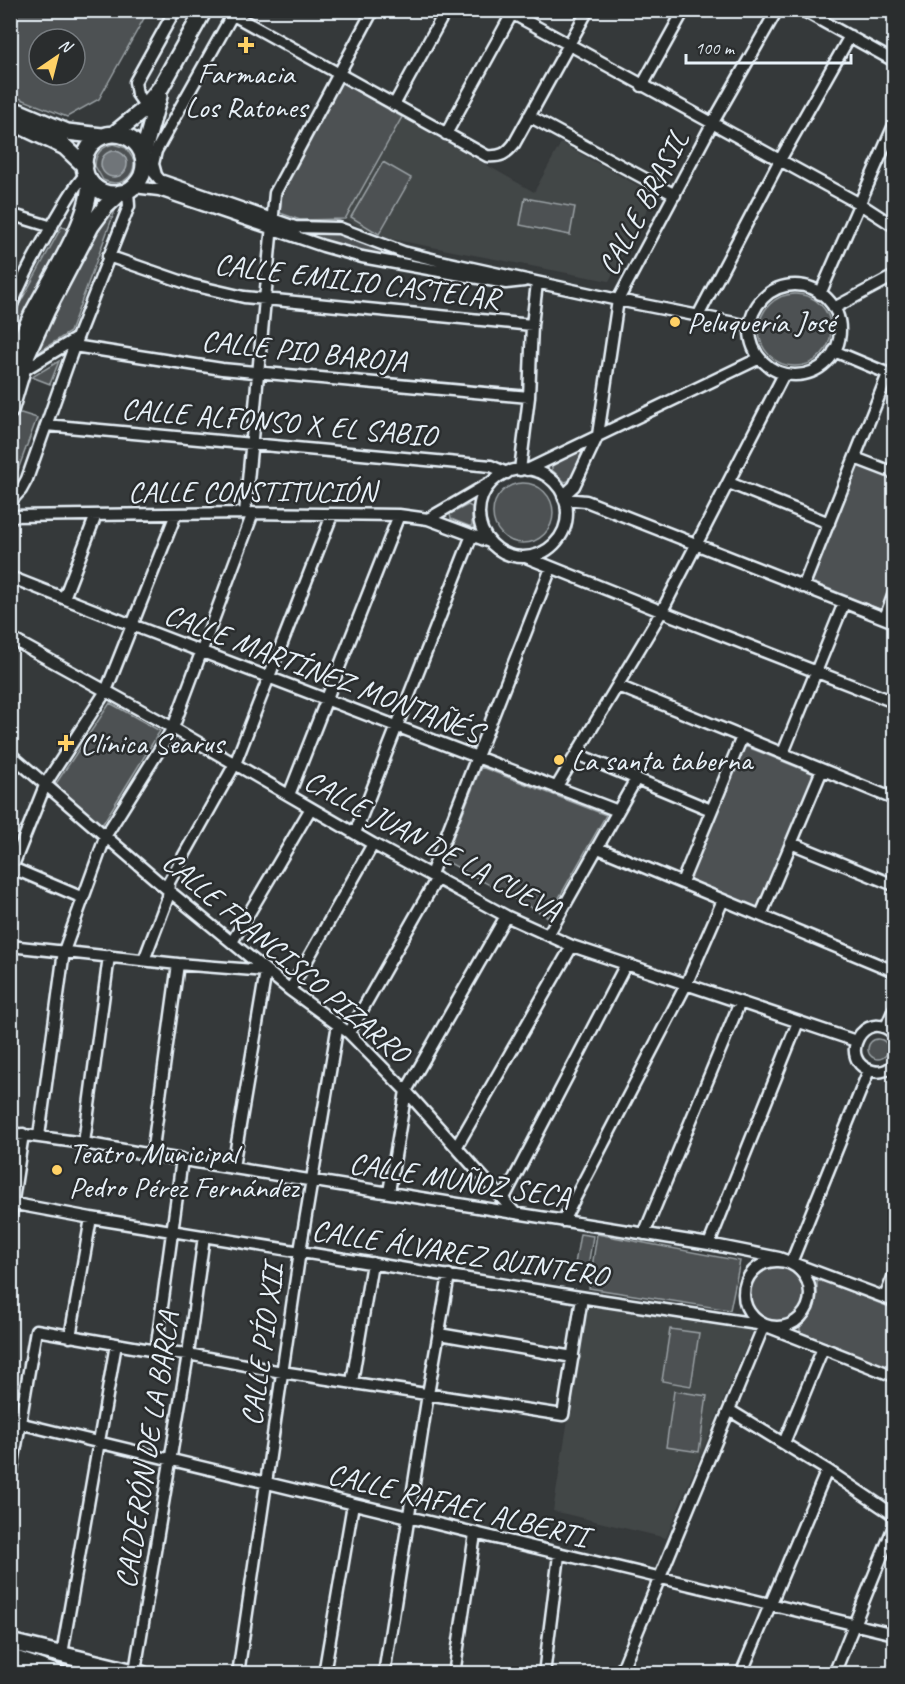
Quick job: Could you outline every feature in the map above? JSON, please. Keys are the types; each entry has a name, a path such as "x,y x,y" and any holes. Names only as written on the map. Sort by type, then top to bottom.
{"main road":[{"path":"10,411 16,369 32,315 82,218 88,199 88,148 146,107 161,87 204,10"},
{"path":"16,369 85,237 100,213 131,193 141,177 143,157 161,87"},
{"path":"10,108 67,132 131,139 143,157"},
{"path":"10,121 65,147 97,188 104,192 131,193"},
{"path":"10,1642 137,1673"},
{"path":"60,1674 56,1665 63,1654"},
{"path":"11,1661 60,1674"}],"street":[{"path":"146,107 136,94 135,82 175,10"},
{"path":"39,1136 64,951 106,835 172,728 249,513 251,443 275,193 373,10"},
{"path":"394,105 446,10"},
{"path":"157,178 153,159 234,13 446,134 487,156 497,157 506,154 588,10"},
{"path":"642,86 684,10"},
{"name":"CALLE BRASIL","path":"563,497 574,486 598,435 618,300 712,124 777,10"},
{"path":"802,10 894,61"},
{"path":"446,134 511,12 860,204 894,226"},
{"path":"698,316 780,160 850,36"},
{"path":"529,116 675,195"},
{"path":"820,294 894,125"},
{"path":"164,138 143,157 157,178 272,224 362,257 506,283 532,282"},
{"path":"10,310 13,294 78,183 87,173"},
{"path":"10,502 24,485 131,193 159,190 272,224 339,228 403,252 532,282 750,326"},
{"path":"10,214 52,227"},
{"name":"CALLE EMILIO CASTELAR","path":"108,256 192,285 244,297 532,325"},
{"path":"834,308 894,276"},
{"path":"524,470 529,397 532,282"},
{"path":"800,286 820,294 834,308 839,331 834,351 825,363 799,375 784,374 771,368 760,358 752,343 750,326 758,305 768,295 777,289 800,286"},
{"path":"16,369 76,342"},
{"name":"CALLE PIO BAROJA","path":"76,342 222,369 529,397"},
{"path":"803,587 891,375 834,351"},
{"path":"429,519 507,473 524,470 760,358"},
{"path":"556,788 662,611 784,374"},
{"name":"CALLE ALFONSO X EL SABIO","path":"46,425 490,466 507,473"},
{"path":"855,458 894,473"},
{"path":"524,470 548,478 557,486 563,497 566,520 558,540 546,550 526,557"},
{"path":"493,481 483,494 479,511 482,527 490,542 504,553 526,557 894,702"},
{"path":"729,483 829,523"},
{"path":"563,497 586,501 890,620 894,593"},
{"name":"CALLE CONSTITUCIÓN","path":"10,516 249,513 399,515 429,519 490,542"},
{"path":"83,898 11,868 46,783 106,691 176,514"},
{"path":"64,598 96,515"},
{"path":"144,960 168,897 169,882 235,764 332,515"},
{"path":"289,795 399,515"},
{"path":"354,833 472,535"},
{"path":"349,1033 434,876 477,757 551,568"},
{"name":"CALLE MARTÍNEZ MONTAÑÉS","path":"10,577 618,811"},
{"path":"783,753 844,603"},
{"name":"CALLE JUAN DE LA CUEVA","path":"10,638 373,844 506,916 572,946 856,1041"},
{"path":"618,686 894,799"},
{"path":"682,882 742,736"},
{"name":"CALLE FRANCISCO PIZARRO","path":"10,754 266,971 349,1033 406,1090 515,1212"},
{"path":"577,754 711,810"},
{"path":"761,915 822,770"},
{"path":"548,935 636,779"},
{"path":"232,942 311,808"},
{"path":"791,843 894,885"},
{"path":"290,990 373,844"},
{"path":"598,848 894,971"},
{"path":"563,1221 686,985 723,900"},
{"path":"389,1192 406,1090 506,916"},
{"path":"10,946 266,971 233,1167"},
{"path":"457,1146 572,946"},
{"path":"84,1143 109,956"},
{"path":"152,1155 178,964"},
{"path":"504,1198 627,964"},
{"path":"644,1234 740,1002"},
{"path":"894,1008 890,1030 872,1026 865,1030 856,1041 855,1055 858,1062 869,1070 884,1071 894,1064"},
{"path":"709,1244 798,1022"},
{"name":"CALLE PÍO XII","path":"238,1674 300,1251 338,1024"},
{"path":"791,1263 869,1070"},
{"name":"CALLE MUÑOZ SECA","path":"10,1133 709,1244 778,1258 890,1299"},
{"path":"10,1219 23,1134"},
{"path":"156,1352 182,1159"},
{"name":"CALLE ÁLVAREZ QUINTERO","path":"12,1203 582,1298 764,1325 894,1376"},
{"path":"70,1336 92,1218"},
{"name":"CALDERÓN DE LA BARCA","path":"137,1673 188,1354 204,1236"},
{"path":"768,1262 791,1263 800,1269 808,1281 811,1296 809,1306 804,1315 792,1324 777,1328 764,1325 755,1320 746,1307 744,1290 747,1280 758,1267 768,1262"},
{"path":"352,1382 372,1263"},
{"path":"384,1674 449,1275"},
{"path":"890,1299 894,1275"},
{"path":"10,1481 15,1423 36,1330 156,1352 188,1354 282,1372 563,1415 582,1298"},
{"path":"620,1674 764,1325"},
{"path":"439,1334 573,1358"},
{"path":"63,1654 116,1344"},
{"path":"784,1443 823,1348"},
{"path":"729,1410 827,1470 894,1515"},
{"name":"CALLE RAFAEL ALBERTI","path":"15,1423 894,1634"},
{"path":"741,1674 827,1470"},
{"path":"324,1674 353,1504"},
{"path":"834,1674 894,1526"},
{"path":"454,1674 475,1534"},
{"path":"544,1674 559,1555"}],"shaded area":[{"path":"11,10 148,10 99,99 67,117 11,95"},
{"path":"341,82 402,117 345,219 300,220 280,213 282,192"},
{"path":"402,117 534,192 561,143 655,195 609,281 380,237 345,219"},
{"path":"109,145 126,148 134,160 134,167 129,177 120,182 103,180 95,166 102,149","holes":["115,151 124,155 127,163 123,172 114,176 105,172 102,164 104,156"]},
{"path":"114,151 123,155 127,164 123,173 114,177 105,173 101,164 105,155"},
{"path":"383,162 411,178 379,234 351,217"},
{"path":"525,198 575,207 570,235 520,225"},
{"path":"116,208 70,332 34,355 86,247 102,222"},
{"path":"62,226 71,231 11,351 13,316"},
{"path":"299,231 340,233 436,263 436,267 358,252 299,234"},
{"path":"795,294 815,300 825,310 831,330 825,350 815,360 795,366 775,360 765,350 759,330 765,310 775,300"},
{"path":"59,361 50,384 32,377"},
{"path":"21,413 37,418 15,478 19,480 16,487 11,488 11,426 16,416"},
{"path":"583,449 571,480 565,482 552,470 552,466"},
{"path":"858,465 894,479 894,578 882,610 812,582"},
{"path":"523,483 540,488 548,496 553,513 548,530 540,538 523,543 506,538 498,530 493,513 498,496 506,488"},
{"path":"468,505 472,507 472,526 451,519 450,514"},
{"path":"110,703 160,731 102,825 55,785"},
{"path":"745,746 814,774 757,909 689,880"},
{"path":"481,767 606,815 548,917 444,860"},
{"path":"874,1039 882,1039 888,1045 888,1053 882,1059 874,1059 868,1053 868,1045"},
{"path":"580,1234 593,1236 588,1266 575,1264"},
{"path":"597,1234 740,1261 730,1310 589,1288"},
{"path":"777,1267 787,1269 796,1275 802,1284 804,1294 802,1304 796,1313 787,1319 777,1321 767,1319 758,1313 752,1304 750,1294 752,1284 758,1275 767,1269"},
{"path":"821,1280 894,1309 894,1370 800,1332 800,1327 814,1307 817,1282"},
{"path":"587,1303 753,1330 666,1538 553,1511"},
{"path":"670,1329 699,1333 691,1386 662,1381"},
{"path":"674,1391 707,1396 699,1452 666,1447"}],"place":[{"name":"Farmacia Los Ratones","path":"246,45"},
{"name":"Peluquería José","path":"675,322"},
{"name":"Clínica Searus","path":"66,743"},
{"name":"La santa taberna","path":"559,760"},
{"name":"Teatro Municipal Pedro Pérez Fernández","path":"57,1170"}]}
